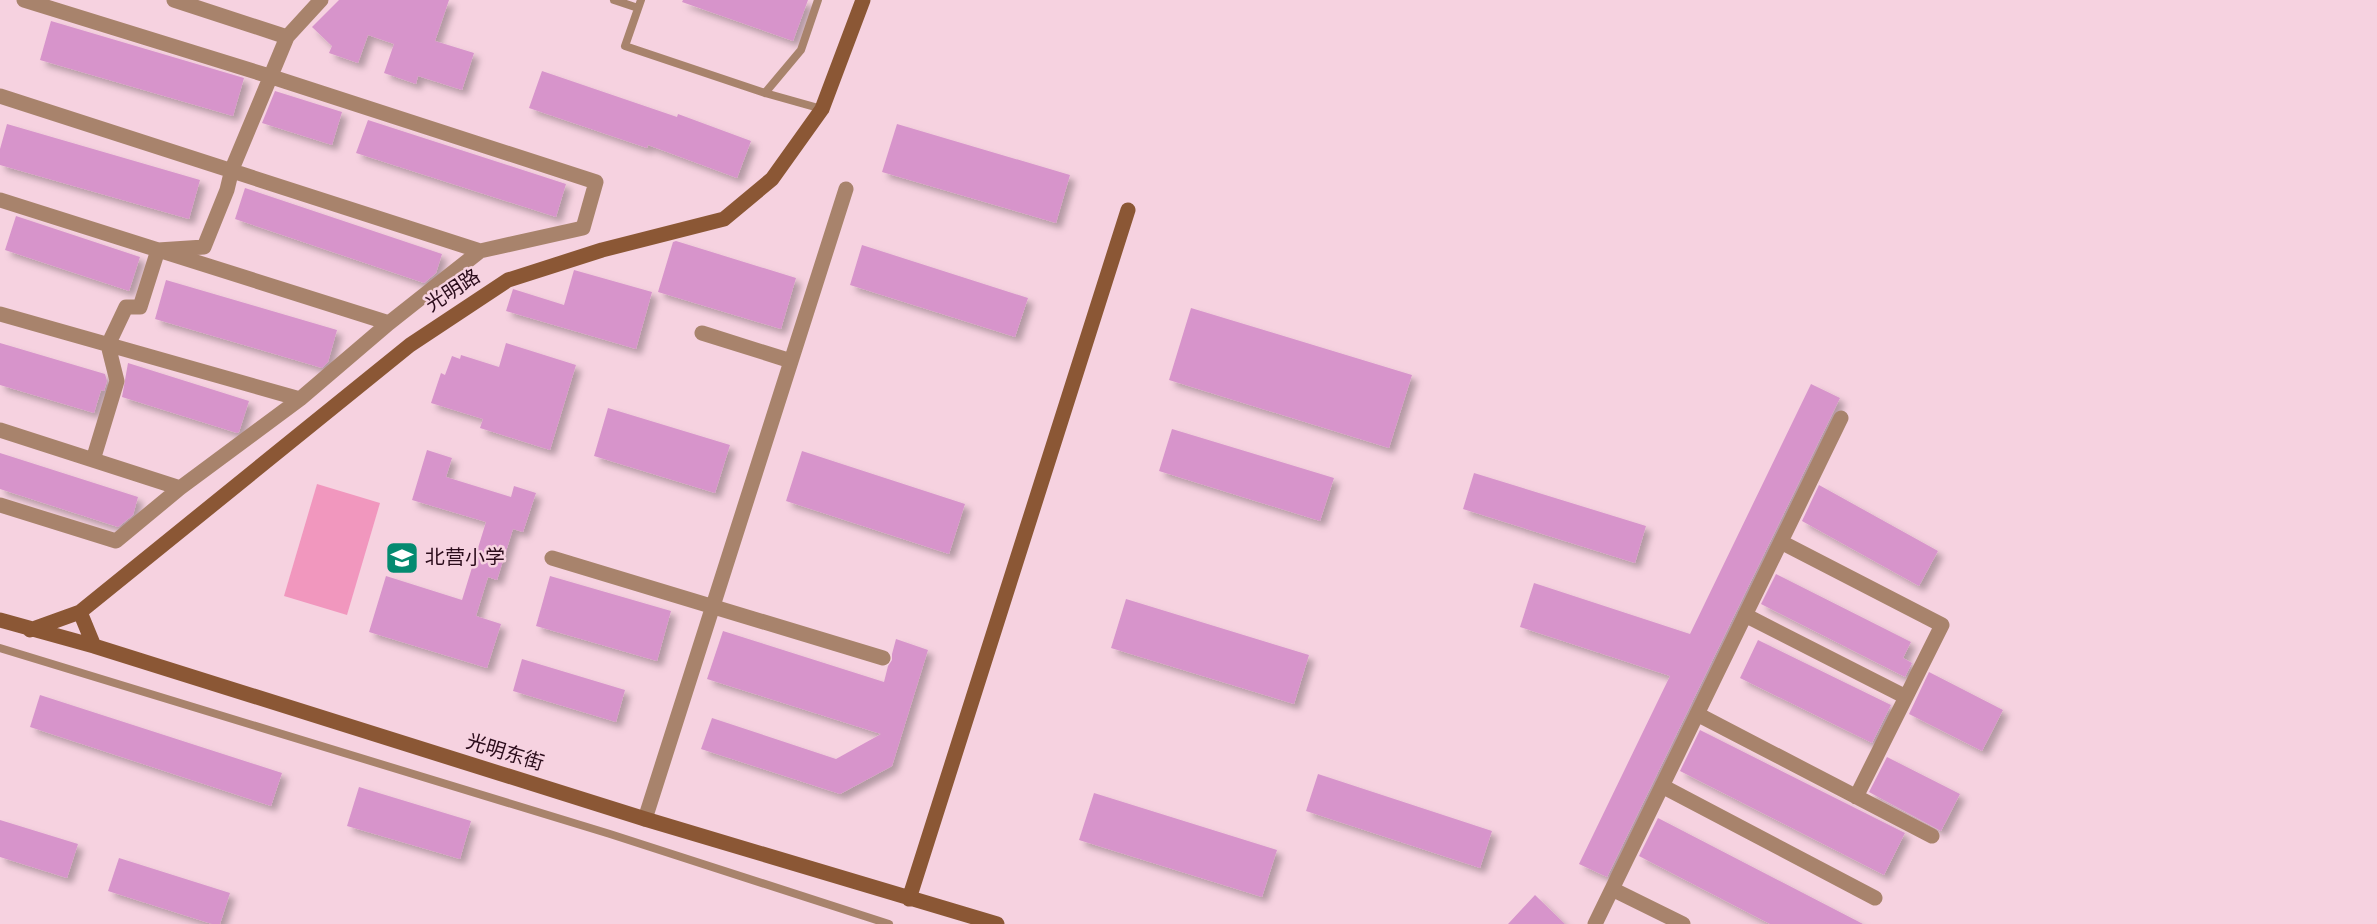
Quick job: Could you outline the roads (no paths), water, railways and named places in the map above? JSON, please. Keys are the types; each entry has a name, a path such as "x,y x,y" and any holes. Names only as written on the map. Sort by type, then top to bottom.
{"street":[{"path":"0,505 116,541 180,488 300,399 389,323 480,251 583,228 596,182 269,76 24,0"},
{"path":"174,0 287,37"},
{"path":"158,250 204,247 227,190 232,169 287,37 321,0"},
{"name":"光明路","path":"30,630 80,612 410,345 508,280 602,250 724,219 772,179 822,109 863,0"},
{"path":"0,96 232,169 480,251"},
{"path":"645,819 846,189"},
{"path":"0,200 389,323"},
{"path":"909,898 1128,210"},
{"path":"93,460 117,381 108,345 126,307 140,307 158,250"},
{"path":"0,314 300,399"},
{"path":"702,333 791,361"},
{"path":"1595,924 1841,418"},
{"path":"0,430 180,488"},
{"path":"1781,542 1942,626 1856,797"},
{"path":"552,558 883,658"},
{"path":"80,612 94,646"},
{"path":"1745,615 1906,697"},
{"name":"光明东街","path":"0,620 94,646 645,819 997,924"},
{"path":"1697,714 1932,836"},
{"path":"1662,786 1875,898"},
{"path":"1612,889 1683,924"}],"lane":[{"path":"614,0 639,4 625,45 765,93 822,109"},
{"path":"765,93 801,50 818,0"},
{"path":"0,648 610,834 889,924"}],"place":[{"name":"北营小学","path":"402,558"}]}
